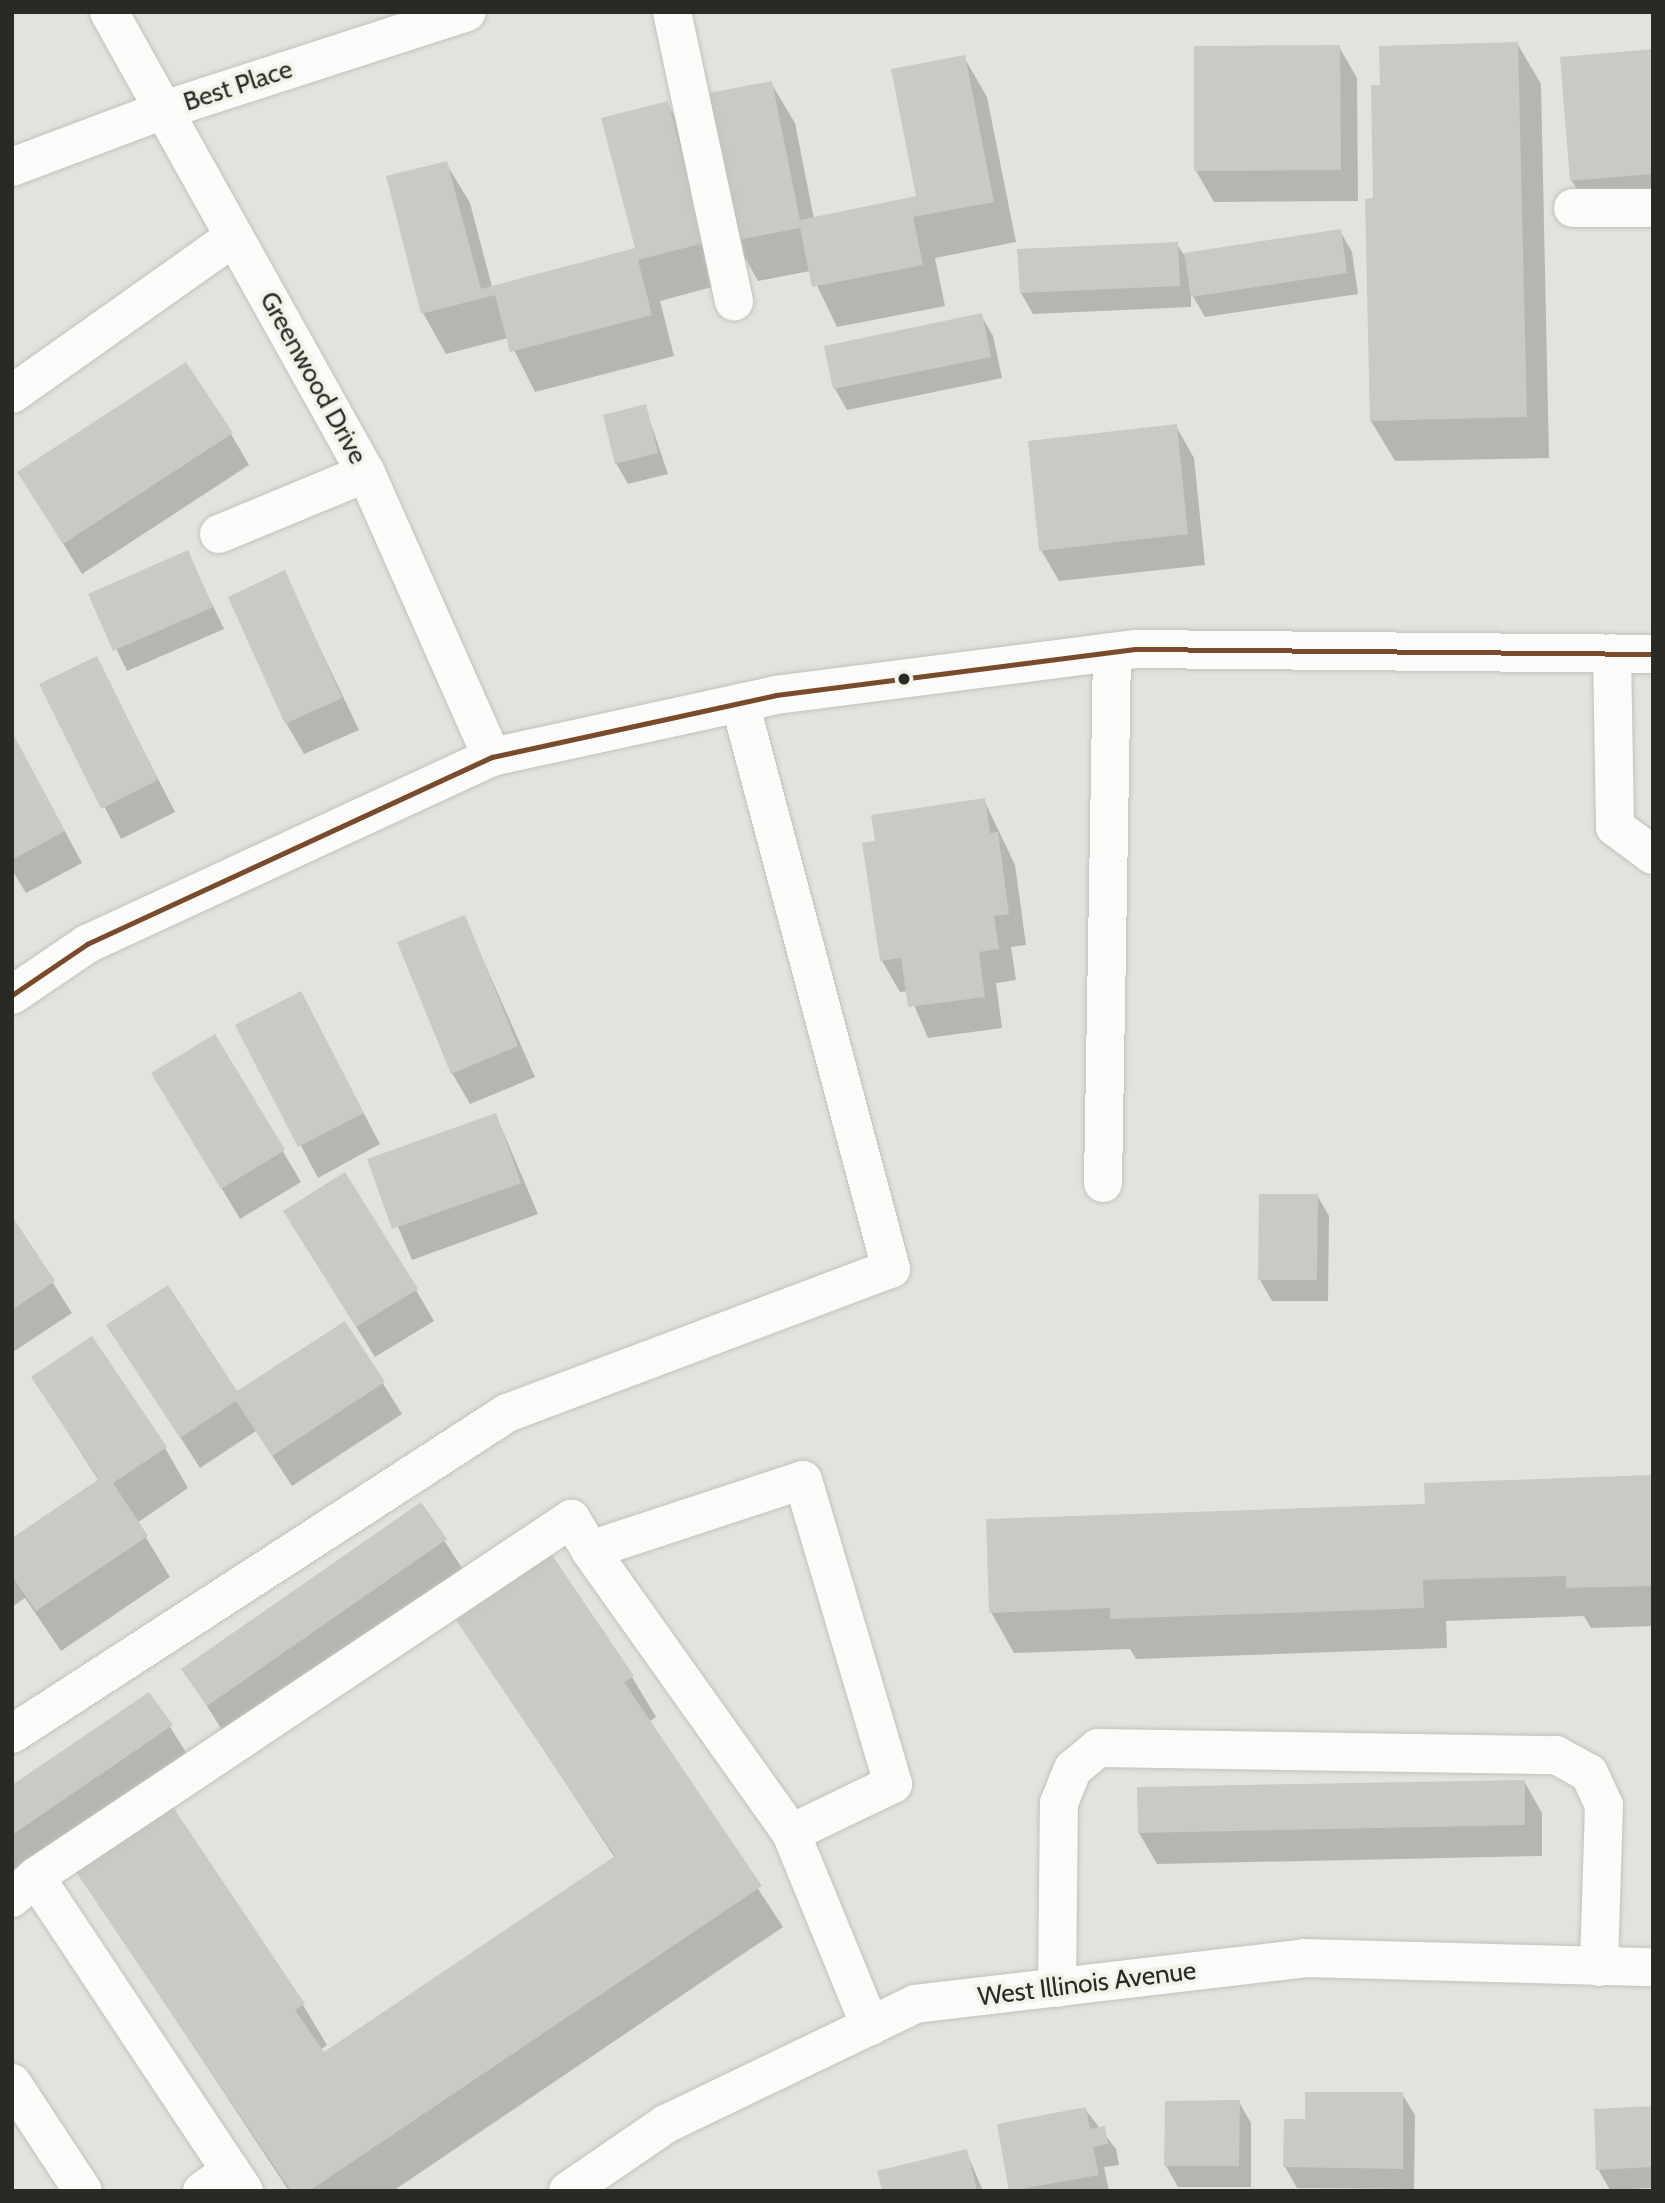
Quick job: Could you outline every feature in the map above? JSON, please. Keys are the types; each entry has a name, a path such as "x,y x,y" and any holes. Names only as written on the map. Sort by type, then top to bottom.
{"street":[{"name":"Greenwood Drive","path":"109,12 366,473 492,757"},
{"name":"Best Place","path":"12,167 164,110 467,12"},
{"path":"672,12 734,301"},
{"path":"1573,208 1653,208"},
{"path":"12,394 234,237"},
{"path":"219,534 366,473"},
{"path":"12,995 87,944 492,757 740,704 1112,652 1653,654"},
{"path":"1103,1183 1112,652"},
{"path":"1612,653 1615,827 1653,855"},
{"path":"12,1734 508,1413 891,1269 740,704"},
{"path":"590,1550 803,1480 893,1784 791,1833"},
{"path":"226,2184 24,1888 571,1519 590,1550 791,1833 870,2026"},
{"path":"1057,1988 1059,1803 1073,1769 1098,1748 1556,1755 1589,1773 1604,1805 1599,1967"},
{"name":"West Illinois Avenue","path":"568,2191 666,2124 915,2004 1304,1958 1653,1967"},
{"path":"12,2083 83,2191"}],"building":[{"path":"1518,42 1527,417 1370,421 1365,199 1373,198 1371,85 1380,85 1379,46"},
{"path":"1340,45 1341,170 1194,171 1194,46"},
{"path":"1653,49 1653,174 1570,181 1560,57"},
{"path":"965,55 994,202 913,217 923,265 812,287 800,228 733,241 704,94 772,81 800,220 916,196 891,69"},
{"path":"668,101 704,243 638,260 652,315 510,352 495,295 421,314 386,176 447,161 481,289 635,248 601,118"},
{"path":"1341,229 1347,273 1191,297 1184,253"},
{"path":"1178,242 1180,286 1020,293 1017,249"},
{"path":"982,313 991,357 833,389 824,346"},
{"path":"186,362 233,433 63,544 17,472"},
{"path":"646,404 658,453 615,464 603,415"},
{"path":"1177,424 1188,534 1039,551 1028,441"},
{"path":"188,550 213,607 113,651 88,594"},
{"path":"285,570 342,698 285,724 228,597"},
{"path":"97,656 158,780 101,809 39,684"},
{"path":"12,732 65,831 12,860"},
{"path":"985,798 990,833 998,832 1009,914 994,916 999,949 979,952 985,997 908,1007 901,958 880,961 862,843 875,841 871,815"},
{"path":"465,915 518,1046 451,1074 397,942"},
{"path":"301,991 364,1113 298,1147 235,1025"},
{"path":"215,1034 285,1150 221,1189 151,1073"},
{"path":"496,1113 521,1183 392,1229 367,1159"},
{"path":"345,1172 418,1289 356,1327 283,1211"},
{"path":"1259,1194 1318,1194 1317,1280 1258,1280"},
{"path":"12,1216 55,1281 12,1310"},
{"path":"168,1285 237,1391 345,1321 385,1382 272,1456 236,1401 180,1438 106,1325"},
{"path":"92,1336 167,1447 113,1483 148,1536 36,1611 12,1576 12,1538 99,1479 31,1377"},
{"path":"1653,1475 1653,1586 1566,1588 1566,1576 1423,1580 1424,1608 1110,1619 1110,1608 989,1613 986,1519 1425,1504 1424,1483"},
{"path":"421,1502 447,1539 207,1706 181,1669"},
{"path":"552,1555 634,1676 624,1682 762,1886 309,2191 291,2191 76,1872 173,1807 305,2004 295,2010 324,2052 615,1856 456,1620"},
{"path":"149,1692 173,1725 12,1835 12,1785"},
{"path":"1525,1780 1525,1825 1138,1833 1137,1787"},
{"path":"1305,2092 1403,2092 1403,2169 1283,2167 1284,2119 1305,2119"},
{"path":"1240,2100 1239,2166 1164,2166 1165,2101"},
{"path":"1653,2106 1653,2167 1596,2170 1594,2109"},
{"path":"1086,2107 1090,2129 1105,2126 1108,2144 1093,2147 1099,2175 1009,2191 997,2124"},
{"path":"967,2149 977,2191 882,2191 877,2171"}],"transit line":[{"path":"12,995 87,944 492,757 776,695 1135,649 1653,654"}]}
